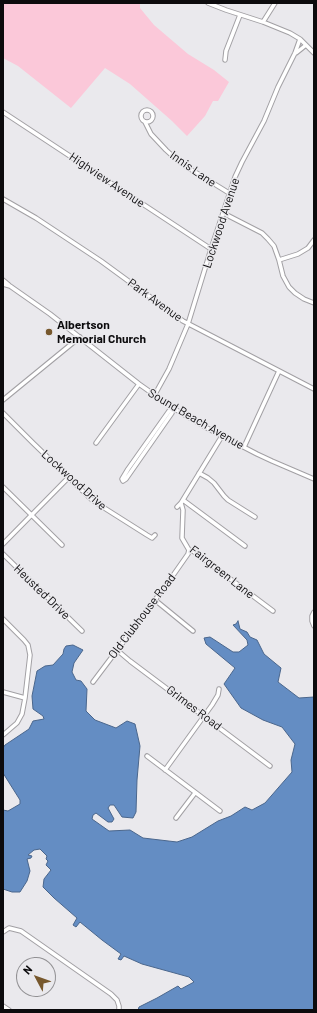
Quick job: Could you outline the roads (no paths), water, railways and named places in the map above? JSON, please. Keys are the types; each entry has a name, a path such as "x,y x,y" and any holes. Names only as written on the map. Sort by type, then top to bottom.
{"street":[{"path":"208,3 290,33 300,39 314,53"},
{"path":"263,22 274,3"},
{"path":"225,60 226,51 240,15"},
{"name":"Lockwood Avenue","path":"154,396 169,369 188,324 210,249 229,193 242,162 261,128 300,39"},
{"name":"Lockwood Avenue","path":"295,53 306,45"},
{"name":"Highview Avenue","path":"3,112 210,249"},
{"name":"Innis Lane","path":"145,122 151,134 175,158 186,167 229,193"},
{"name":"Park Avenue","path":"3,199 36,218 101,261 188,324 314,389"},
{"path":"222,213 265,236 274,246 280,260 282,276 289,287 304,299 314,303"},
{"path":"280,260 298,254 308,248 314,240"},
{"name":"Sound Beach Avenue","path":"3,280 80,337 154,396 222,436 272,461 314,478"},
{"name":"Sound Beach Avenue","path":"3,284 10,286"},
{"path":"3,400 80,337"},
{"path":"244,447 279,371"},
{"path":"96,443 139,384"},
{"path":"173,408 172,413 126,479 123,481 122,478 128,469 169,411 173,408"},
{"name":"Lockwood Drive","path":"3,413 68,478 98,504 154,537"},
{"path":"177,507 222,436"},
{"path":"199,473 214,483 228,500 255,517"},
{"path":"3,544 68,478"},
{"path":"3,487 62,545"},
{"path":"182,501 246,546"},
{"name":"Fairgreen Lane","path":"182,501 182,538 189,550 193,551 273,611"},
{"name":"Old Clubhouse Road","path":"93,682 155,600 188,554 189,550"},
{"name":"Heusted Drive","path":"3,554 82,631"},
{"path":"155,600 193,631"},
{"path":"314,612 312,616 314,626"},
{"path":"3,619 24,640 30,654 26,698 22,714 17,724 3,735"},
{"name":"Grimes Road","path":"117,650 270,766"},
{"path":"165,770 218,695 219,689"},
{"path":"3,692 26,698"},
{"path":"147,756 220,811"},
{"path":"176,818 195,793"},
{"path":"3,932 9,928 21,931 111,994 117,1000 119,1010"},
{"path":"3,1006 9,1010"}],"water":[{"path":"238,621 240,629 247,632 250,637 257,640 264,654 281,668 278,682 299,698 314,697 314,1010 138,1010 139,1007 178,986 181,989 194,982 189,977 142,964 124,956 121,960 118,959 121,954 80,922 76,927 73,925 77,918 43,887 44,879 51,870 46,865 48,861 46,859 47,856 40,849 34,850 28,855 32,856 31,858 27,859 30,871 27,881 20,892 12,892 3,889 3,810 8,811 20,804 20,800 3,773 3,748 5,745 29,729 33,721 44,719 43,716 33,709 32,696 37,671 45,666 53,665 63,654 66,646 73,645 83,650 74,663 72,672 76,680 81,681 87,689 86,711 95,720 116,728 127,721 135,724 140,746 136,812 133,818 122,817 114,805 110,805 108,808 114,819 112,822 108,822 96,813 93,815 92,819 109,831 130,830 143,838 177,842 192,837 245,807 252,810 265,803 292,772 291,760 295,744 282,727 263,720 241,708 224,684 235,668 206,644 204,638 210,637 233,652 239,652 248,645 247,640 233,625"}],"place":[{"name":"Albertson Memorial Church","path":"49,332"}]}
